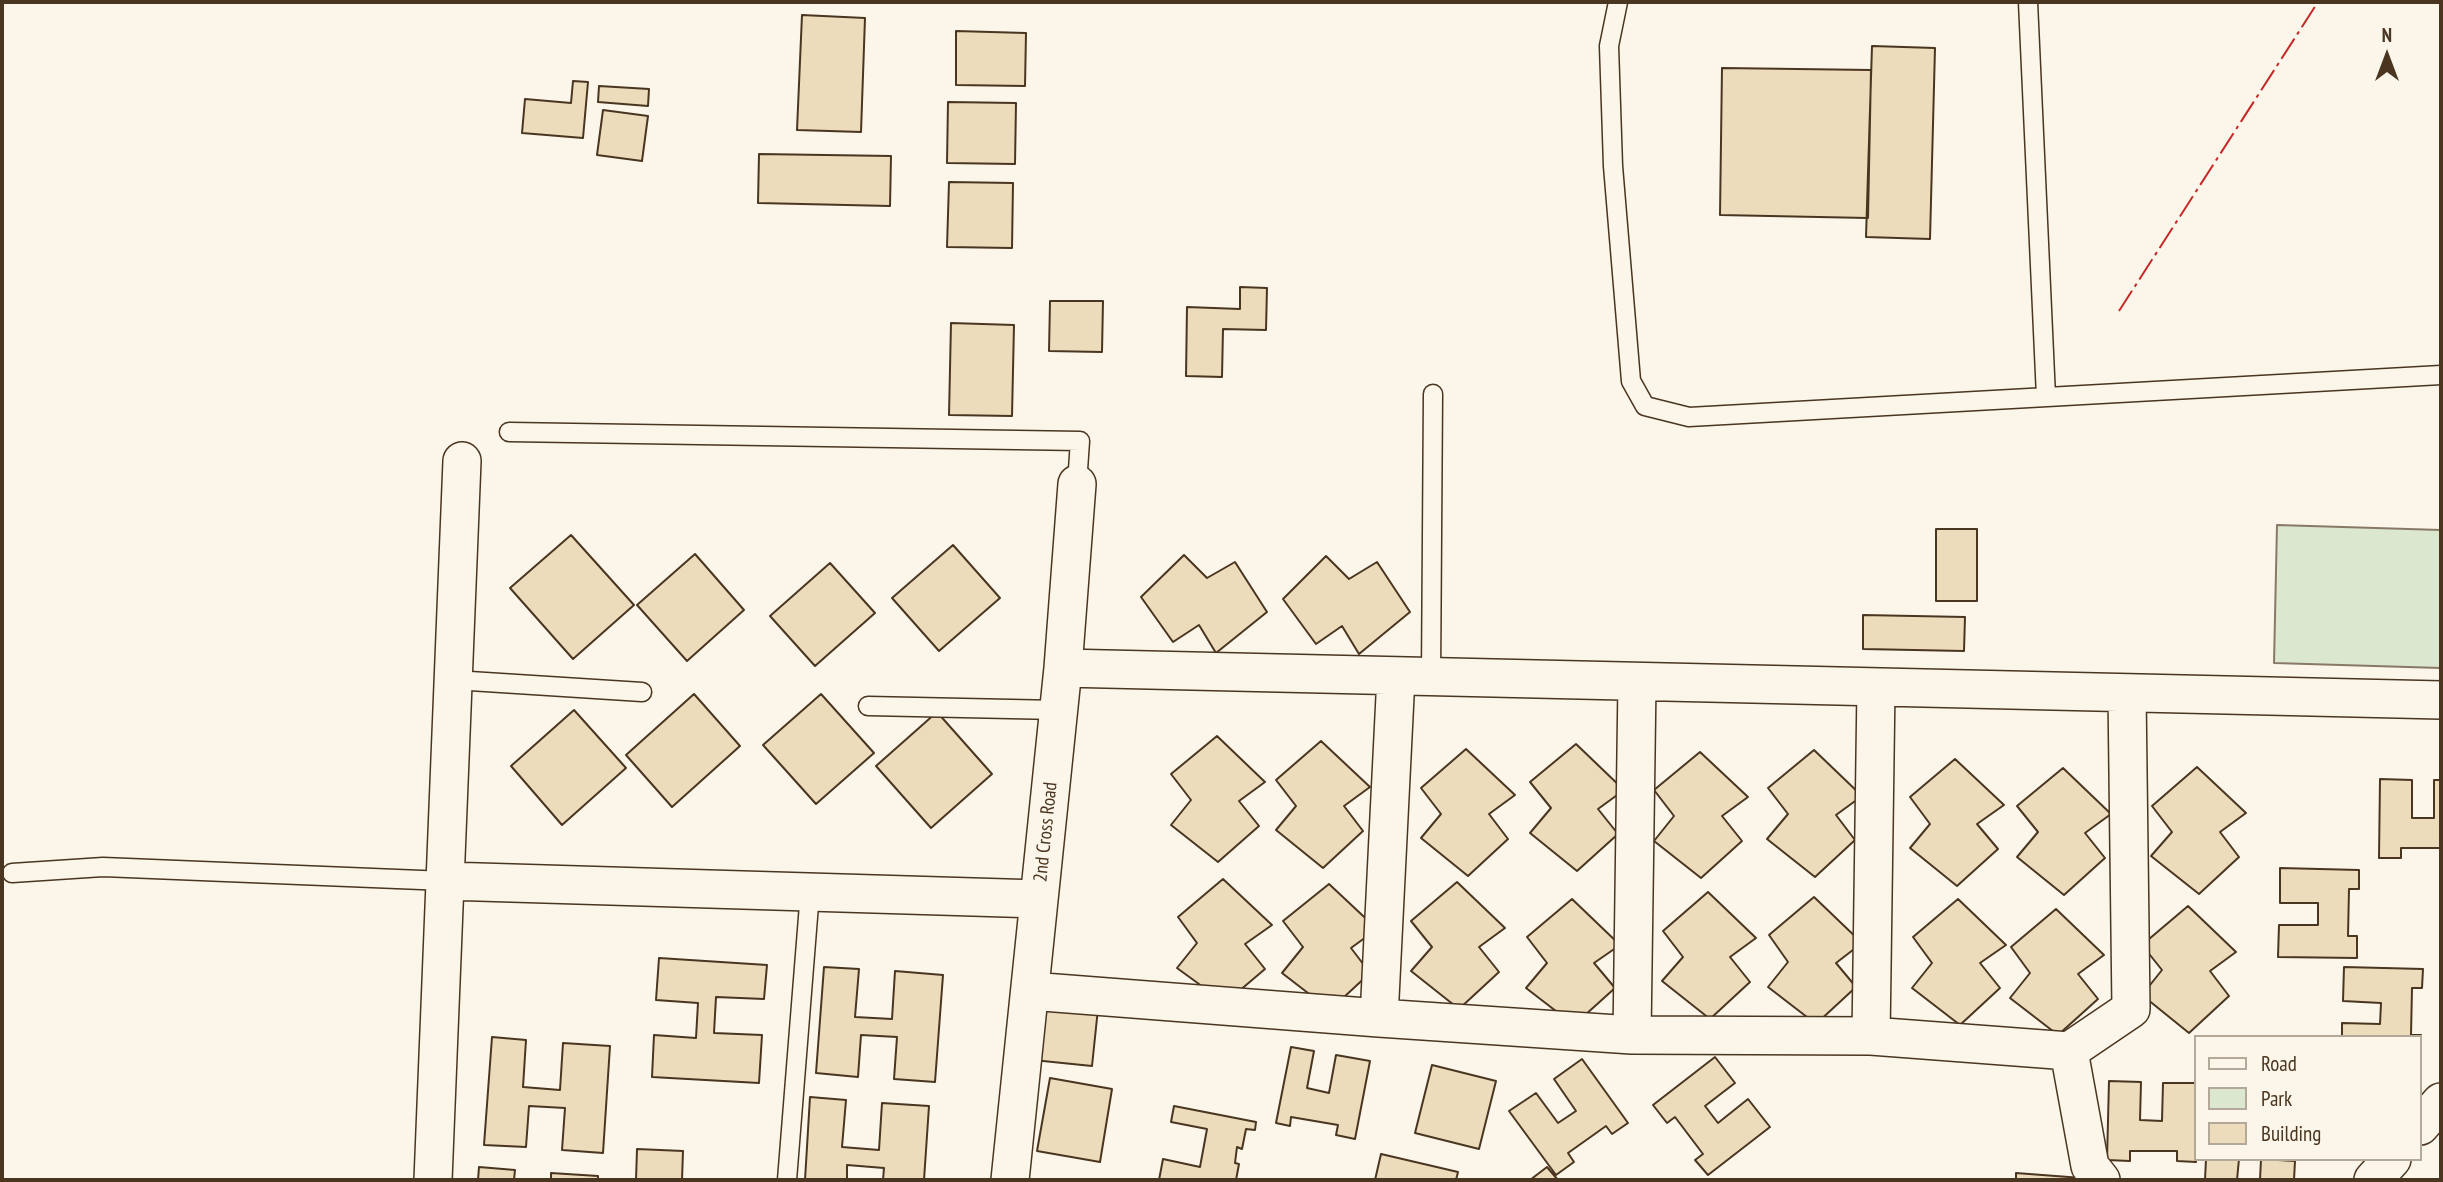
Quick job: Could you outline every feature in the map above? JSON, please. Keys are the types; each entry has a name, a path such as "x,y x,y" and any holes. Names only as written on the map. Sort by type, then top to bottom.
{"street":[{"path":"433,1180 462,461"},
{"name":"2nd Cross Road","path":"1010,1180 1063,668 1077,484"},
{"path":"1063,668 2441,700"},
{"path":"1380,1018 1414,676"},
{"path":"1632,1035 1637,682"},
{"path":"1871,1036 1876,687"},
{"path":"1030,991 1632,1035 1871,1036 2069,1051 2131,1009 2127,693"},
{"path":"446,881 1039,900"},
{"path":"2069,1051 2090,1166 2101,1180"},
{"path":"2422,1124 2441,1102"},
{"path":"2374,1180 2390,1161"}],"lane":[{"path":"1618,2 1609,46 1613,166 1631,381 1645,406 1689,417 2441,375"},
{"path":"2028,2 2046,397"},
{"path":"1414,676 1433,394"},
{"path":"509,432 1080,441 1077,484"},
{"path":"454,680 642,692"},
{"path":"868,706 1058,710"},
{"path":"12,873 103,867 446,881"},
{"path":"786,1180 810,892"}],"green space":[{"path":"2277,525 2441,530 2441,668 2274,663"}],"building":[{"path":"802,15 865,18 861,132 797,130"},
{"path":"956,31 1026,33 1025,86 956,85"},
{"path":"1872,46 1935,48 1930,239 1866,237"},
{"path":"1722,68 1871,70 1868,218 1720,215"},
{"path":"573,81 588,82 583,138 522,133 525,99 571,103"},
{"path":"599,86 649,89 648,106 598,102"},
{"path":"948,102 1016,103 1015,164 947,163"},
{"path":"603,110 648,116 642,161 597,155"},
{"path":"759,154 891,156 890,206 758,203"},
{"path":"949,182 1013,183 1012,248 947,247"},
{"path":"1240,287 1267,288 1266,330 1223,329 1222,377 1186,376 1187,307 1240,309"},
{"path":"1050,301 1103,301 1102,352 1049,351"},
{"path":"951,323 1014,325 1012,416 949,415"},
{"path":"1936,529 1977,529 1977,601 1936,601"},
{"path":"571,535 634,605 573,659 510,588"},
{"path":"953,545 1000,598 939,651 892,598"},
{"path":"695,554 744,610 687,661 637,605"},
{"path":"1184,555 1207,578 1235,562 1267,612 1216,653 1199,625 1173,642 1141,597"},
{"path":"1326,556 1349,579 1377,562 1410,612 1359,654 1342,626 1316,644 1283,599"},
{"path":"830,563 875,613 815,666 770,616"},
{"path":"1863,615 1965,617 1964,651 1863,649"},
{"path":"694,694 740,746 672,807 626,755"},
{"path":"821,694 874,753 816,804 763,745"},
{"path":"574,710 626,768 562,825 511,766"},
{"path":"937,712 992,774 931,828 876,766"},
{"path":"1217,736 1265,782 1239,801 1259,826 1218,862 1171,825 1191,800 1171,774"},
{"path":"1321,741 1370,787 1344,806 1363,831 1323,868 1276,830 1296,806 1276,780"},
{"path":"1576,744 1624,790 1598,809 1618,834 1577,871 1530,833 1551,808 1530,782"},
{"path":"1466,749 1515,795 1489,814 1508,839 1468,876 1421,838 1441,814 1421,788"},
{"path":"1814,750 1862,796 1836,815 1855,840 1815,877 1767,839 1788,814 1768,788"},
{"path":"1700,752 1748,797 1722,816 1742,841 1701,878 1654,841 1674,816 1654,790"},
{"path":"1955,759 2004,805 1977,824 1998,849 1957,886 1910,848 1930,824 1910,797"},
{"path":"2197,767 2246,813 2220,832 2239,857 2199,894 2151,856 2172,832 2152,806"},
{"path":"2063,768 2111,814 2085,833 2105,858 2064,895 2017,857 2038,832 2017,806"},
{"path":"2380,779 2412,780 2412,818 2434,818 2434,780 2441,780 2441,848 2401,848 2401,858 2379,858"},
{"path":"2280,868 2359,870 2359,889 2349,889 2348,936 2357,936 2357,958 2278,957 2279,925 2318,925 2318,903 2280,903"},
{"path":"1223,879 1272,925 1245,944 1265,969 1225,1003 1177,968 1197,943 1178,917"},
{"path":"1457,882 1505,928 1479,947 1499,972 1459,1009 1411,971 1432,947 1411,921"},
{"path":"1329,884 1377,929 1351,948 1370,973 1330,1010 1282,973 1303,947 1283,921"},
{"path":"1708,892 1756,938 1730,957 1750,982 1710,1019 1662,981 1683,957 1663,931"},
{"path":"1814,897 1862,943 1836,963 1856,987 1816,1024 1768,987 1788,962 1769,935"},
{"path":"1572,899 1620,945 1594,963 1615,988 1574,1025 1526,988 1547,963 1527,937"},
{"path":"1958,899 2006,945 1980,963 2000,988 1960,1025 1912,988 1932,963 1913,937"},
{"path":"2188,906 2236,952 2210,971 2229,996 2189,1033 2142,995 2162,970 2142,945"},
{"path":"2056,909 2104,955 2078,974 2098,999 2058,1035 2010,998 2030,973 2011,947"},
{"path":"659,958 767,965 764,999 716,997 714,1033 762,1035 759,1083 652,1077 654,1035 696,1038 698,1003 656,1000"},
{"path":"824,967 859,969 855,1017 892,1019 895,971 943,975 935,1082 894,1079 897,1037 861,1035 858,1077 816,1073"},
{"path":"2344,967 2423,969 2422,988 2412,988 2411,1035 2342,1035 2342,1023 2380,1024 2381,1003 2343,1001"},
{"path":"1039,993 1099,999 1092,1066 1033,1060"},
{"path":"492,1037 526,1040 523,1087 560,1090 563,1043 610,1046 603,1153 562,1150 565,1108 529,1106 526,1147 484,1145"},
{"path":"1291,1047 1314,1051 1307,1088 1329,1093 1336,1055 1370,1061 1355,1139 1336,1135 1338,1125 1291,1117 1290,1126 1276,1123"},
{"path":"1715,1057 1735,1083 1705,1106 1718,1123 1748,1099 1770,1127 1708,1175 1695,1160 1703,1154 1675,1117 1667,1123 1653,1105"},
{"path":"1582,1059 1628,1123 1612,1134 1606,1126 1568,1153 1574,1162 1556,1175 1509,1111 1536,1093 1558,1123 1576,1111 1554,1079"},
{"path":"1432,1065 1496,1081 1479,1149 1415,1133"},
{"path":"1050,1078 1112,1089 1100,1162 1037,1151"},
{"path":"2109,1081 2141,1082 2140,1120 2162,1121 2163,1083 2194,1083 2196,1162 2177,1161 2177,1151 2130,1151 2130,1161 2107,1160"},
{"path":"810,1097 846,1100 842,1147 879,1150 882,1103 929,1106 924,1180 883,1180 884,1168 847,1165 847,1180 805,1180"},
{"path":"1174,1106 1256,1122 1255,1130 1246,1129 1242,1149 1237,1147 1235,1163 1239,1164 1236,1180 1159,1180 1163,1159 1200,1167 1207,1129 1171,1122"},
{"path":"637,1149 683,1151 682,1180 636,1180"},
{"path":"1381,1154 1458,1172 1456,1180 1375,1180"},
{"path":"2206,1161 2239,1161 2237,1180 2205,1180"},
{"path":"2261,1161 2295,1161 2294,1180 2260,1180"},
{"path":"479,1167 515,1170 514,1180 478,1180"},
{"path":"1547,1167 1558,1180 1530,1180"},
{"path":"551,1173 598,1176 598,1180 551,1180"},
{"path":"2016,1173 2095,1179 2016,1180"}],"power":[{"path":"2119,311 2318,2"}]}
